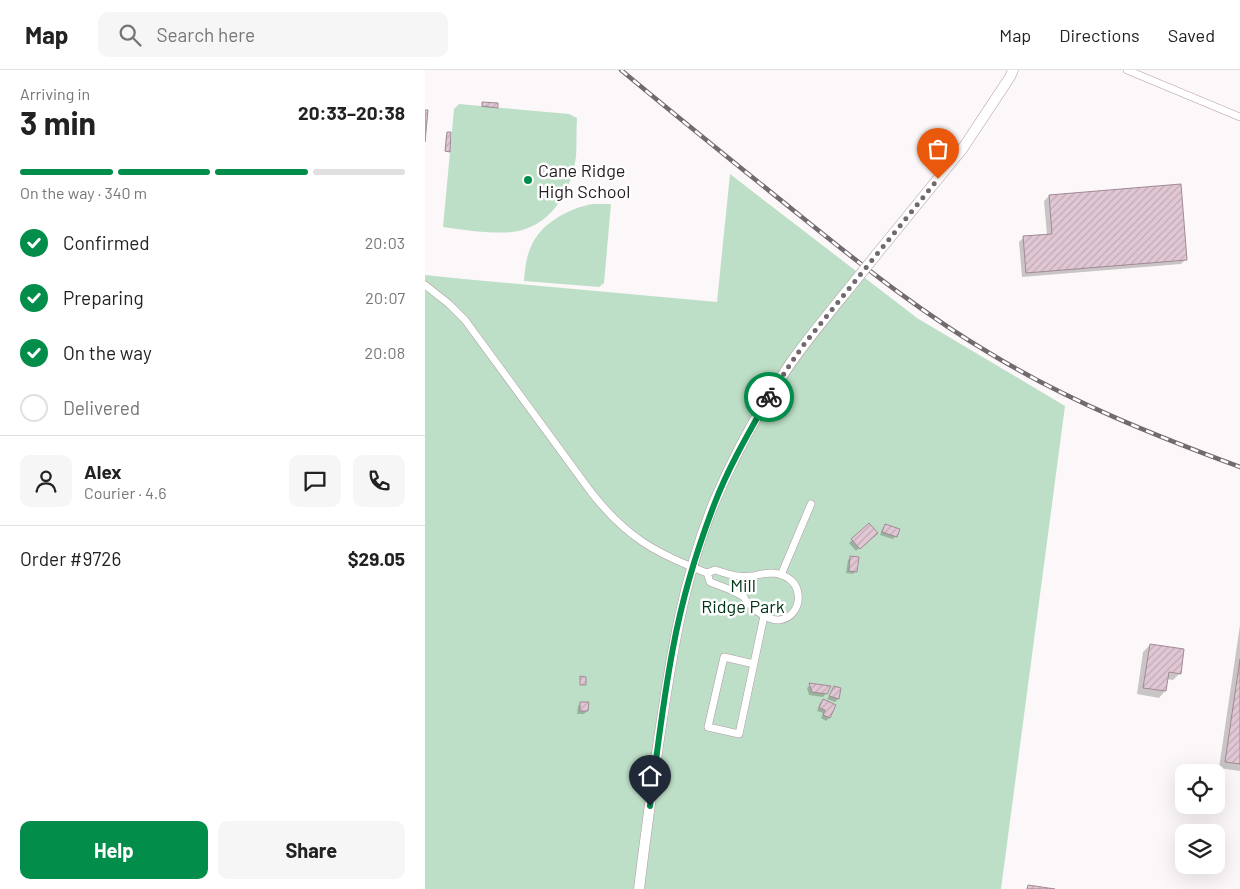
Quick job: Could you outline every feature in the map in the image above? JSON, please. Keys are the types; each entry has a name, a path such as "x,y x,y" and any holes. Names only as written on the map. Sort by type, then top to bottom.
{"main road":[{"path":"639,889 673,649 692,567 714,504 758,416 794,358 963,148 1013,70"}],"street":[{"path":"1127,70 1240,117"},
{"path":"425,285 449,304 465,320 591,492 626,531 645,545 669,558 707,573 715,570 743,577 752,576 771,574 788,578 795,585 798,592 798,604 790,615 784,618 771,619 764,616 746,601 742,593 743,584 745,580 752,576"},
{"path":"781,575 811,504"},
{"path":"707,573 709,582 744,597"},
{"path":"754,664 724,657 708,727 739,734 754,664 764,616"}],"green space":[{"path":"459,104 569,114 577,118 576,157 569,183 564,195 556,206 548,216 537,224 512,232 477,231 443,227 454,109"},
{"name":"Mill Ridge Park","path":"730,174 917,318 1065,406 1001,889 425,889 425,275 717,302"},
{"path":"593,204 611,204 604,283 599,287 524,281 529,251 537,235 551,222 564,214"}],"building":[{"path":"482,102 498,103 498,108 482,106"},
{"path":"425,110 428,110 425,142"},
{"path":"447,132 451,132 450,152 445,151"},
{"path":"1181,184 1187,260 1026,273 1023,236 1052,234 1049,195"},
{"path":"869,523 878,533 860,549 851,539"},
{"path":"885,524 900,529 897,537 882,532"},
{"path":"850,556 859,557 857,572 849,571"},
{"path":"1150,644 1184,649 1181,674 1169,672 1166,691 1143,688"},
{"path":"1240,659 1240,764 1225,762"},
{"path":"580,676 586,677 586,685 580,685"},
{"path":"809,683 831,686 827,694 812,692"},
{"path":"834,686 841,688 839,699 829,696"},
{"path":"823,699 836,705 830,718 823,715 825,710 819,708"},
{"path":"580,702 589,702 588,711 580,711"},
{"path":"1028,885 1055,889 1027,889"}],"railway":[{"path":"621,70 849,255 945,325 1025,374 1085,404 1146,431 1240,467"}],"way so far":[{"path":"769,397 805,343 938,179"}],"place":[{"name":"Cane Ridge High School","path":"528,180"}],"route":[{"path":"650,806 673,649 692,567 721,488 769,397"}]}
